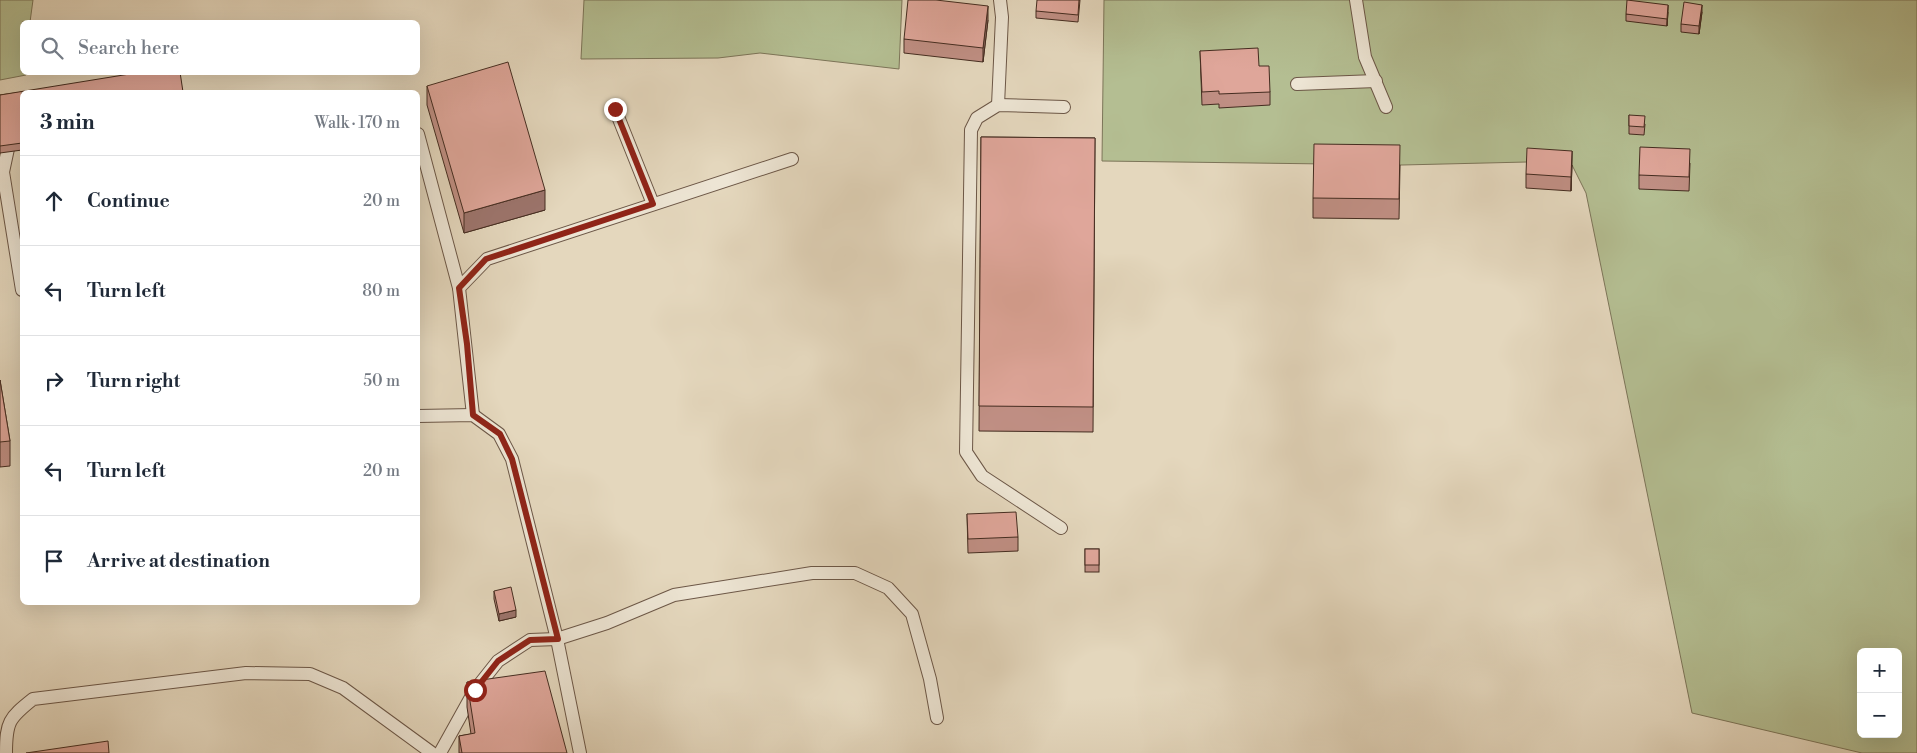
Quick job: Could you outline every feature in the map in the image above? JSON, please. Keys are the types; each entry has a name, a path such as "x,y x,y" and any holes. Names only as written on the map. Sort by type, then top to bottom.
{"lane":[{"path":"998,105 1002,17 1000,0"},
{"path":"1356,0 1365,57 1386,107"},
{"path":"1297,84 1376,81"},
{"path":"1062,528 982,476 966,452 971,130 977,118 998,105 1064,107"},
{"path":"615,109 653,204"},
{"path":"20,134 10,144 3,172 20,278"},
{"path":"420,142 459,288 467,344 473,415"},
{"path":"459,288 486,259 792,159"},
{"path":"420,416 473,415 500,434 512,459 558,639 580,753"},
{"path":"440,753 475,690 498,661 530,640 558,639 607,623 674,595 812,572 855,572 888,588 912,614 930,679 937,718"},
{"path":"6,753 6,733 14,714 33,699 246,672 310,674 342,688 432,753"}],"green space":[{"path":"0,0 33,0 30,20 20,20 20,75 26,75 0,80"},
{"path":"584,0 902,0 899,69 760,53 718,58 581,59"},
{"path":"1104,0 1917,0 1917,753 1862,753 1692,713 1586,193 1572,165 1527,162 1402,165 1102,161"}],"building":[{"path":"908,0 936,0 988,6 983,48 904,39"},
{"path":"1037,0 1079,0 1078,15 1036,11"},
{"path":"1627,0 1668,5 1667,19 1626,14"},
{"path":"1684,2 1702,5 1699,26 1681,24"},
{"path":"1258,48 1259,66 1269,66 1270,92 1219,94 1219,91 1202,92 1200,51"},
{"path":"508,62 545,190 464,213 427,86"},
{"path":"123,75 180,75 183,90 31,90"},
{"path":"20,92 20,143 0,146 0,95"},
{"path":"1629,115 1645,116 1644,127 1629,126"},
{"path":"981,137 1095,138 1093,407 979,406"},
{"path":"1314,144 1400,145 1399,199 1313,198"},
{"path":"1640,147 1690,149 1689,177 1639,175"},
{"path":"1527,148 1572,151 1571,177 1526,174"},
{"path":"0,380 10,441 0,442"},
{"path":"1016,512 1018,537 968,539 967,514"},
{"path":"1085,549 1099,549 1099,565 1085,565"},
{"path":"511,587 516,610 499,614 494,591"},
{"path":"545,671 567,753 462,753 459,736 475,733 467,682"},
{"path":"108,741 109,753 26,753"}],"route":[{"path":"475,690 498,661 530,640 558,639 512,459 500,434 473,415 467,344 459,288 486,259 653,204 615,109"}]}
